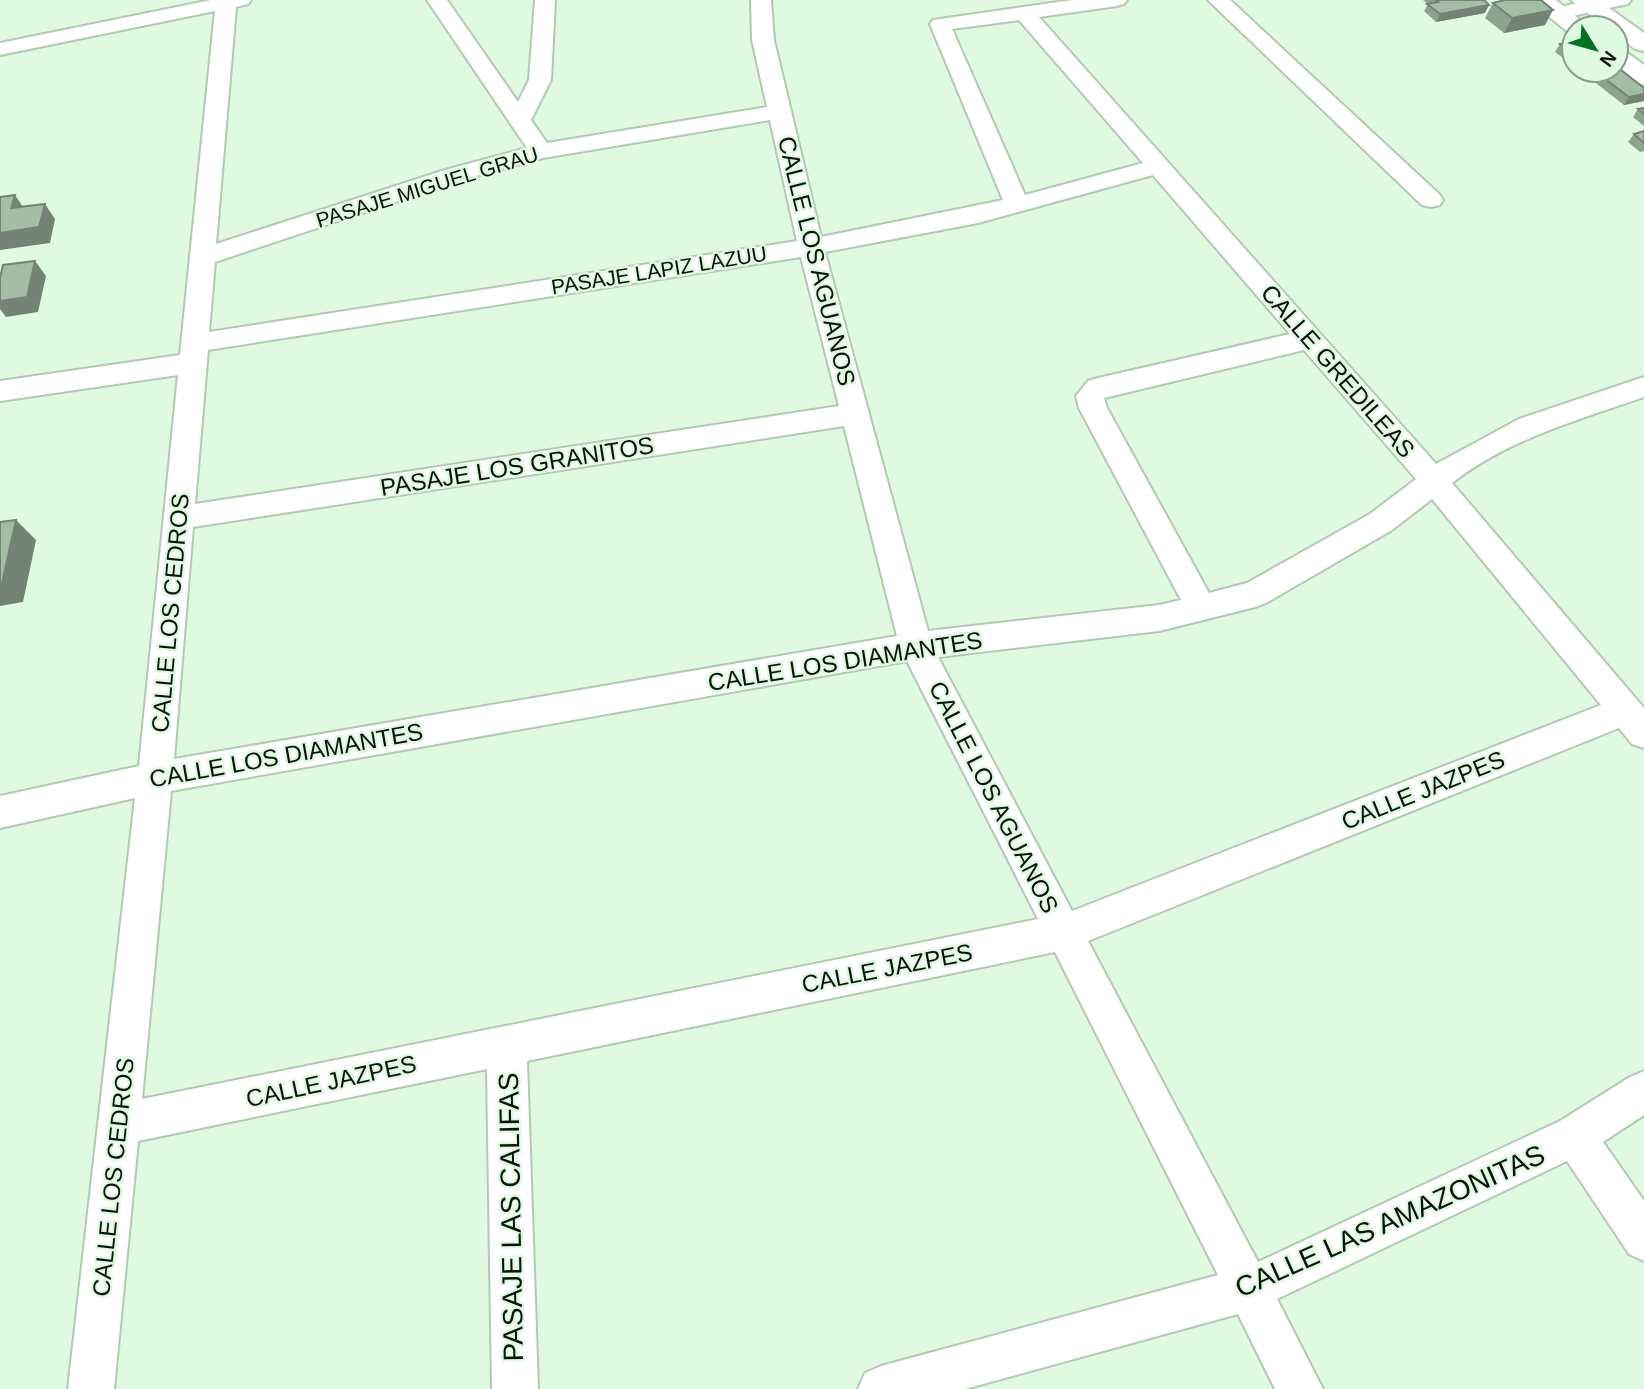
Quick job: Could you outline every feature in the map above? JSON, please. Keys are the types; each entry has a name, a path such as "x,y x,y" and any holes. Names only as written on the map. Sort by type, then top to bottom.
{"main road":[{"path":"1587,3 1644,44"}],"street":[{"path":"438,0 541,151"},
{"path":"520,120 540,80 545,0"},
{"name":"CALLE LOS AGUANOS","path":"761,0 763,40 811,247 916,646 1300,1389"},
{"path":"1017,204 940,24 1117,0"},
{"path":"1218,0 1431,200"},
{"path":"1550,7 1621,0"},
{"path":"0,48 234,2"},
{"name":"CALLE LOS CEDROS","path":"91,1389 155,778 203,257 234,2"},
{"name":"CALLE GREDILEAS","path":"1025,14 1434,481 1634,722"},
{"name":"PASAJE MIGUEL GRAU","path":"203,257 453,175 541,151 779,112"},
{"name":"PASAJE LAPIZ LAZUU","path":"0,391 194,353 811,247 978,215 1160,166"},
{"path":"1201,608 1093,408 1090,396 1098,388 1310,339"},
{"name":"CALLE LOS DIAMANTES","path":"0,812 155,778 916,646 1159,618 1201,608 1255,594 1381,522 1455,465 1529,426 1644,387"},
{"name":"PASAJE LOS GRANITOS","path":"179,518 855,414"},
{"name":"CALLE JAZPES","path":"119,1124 1064,932 1634,722"},
{"name":"PASAJE LAS CALIFAS","path":"507,1045 515,1389"},
{"name":"CALLE LAS AMAZONITAS","path":"881,1389 1249,1289 1575,1136 1644,1091"},
{"path":"1575,1136 1644,1239"}],"building":[{"path":"1436,0 1484,0 1489,5 1440,14 1427,4 1438,2"},
{"path":"1505,0 1541,0 1553,10 1512,18 1493,3"},
{"path":"1630,77 1644,88 1644,94 1629,97 1612,84 1630,84"},
{"path":"1644,131 1644,143 1634,134"},
{"path":"15,195 11,208 45,204 39,227 0,233 0,197"},
{"path":"35,261 27,297 0,301 3,265"},
{"path":"16,520 2,583 0,584 0,522"}]}
